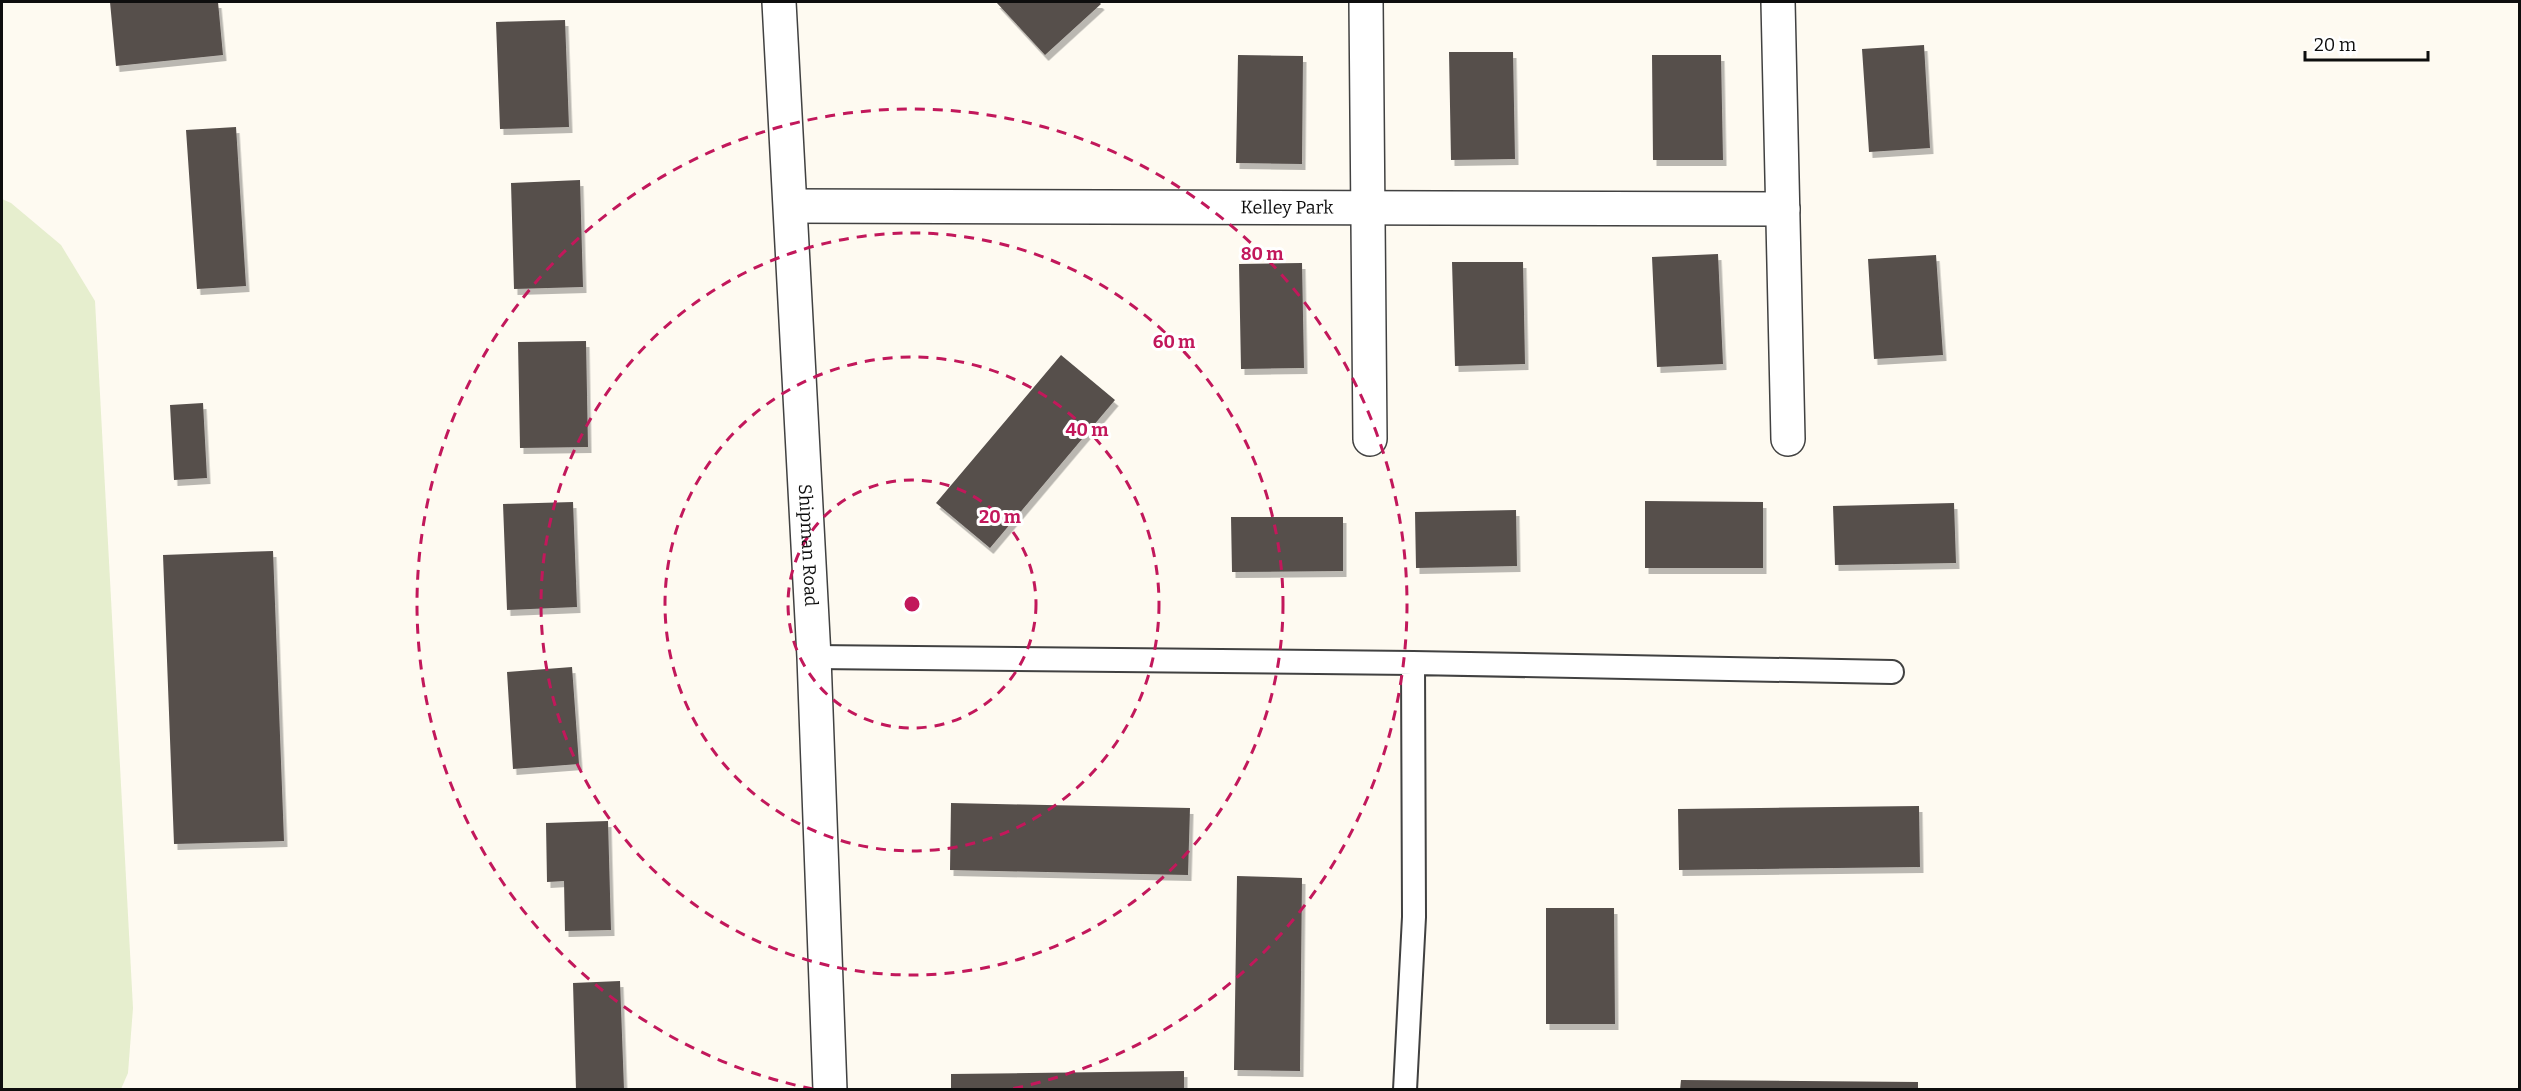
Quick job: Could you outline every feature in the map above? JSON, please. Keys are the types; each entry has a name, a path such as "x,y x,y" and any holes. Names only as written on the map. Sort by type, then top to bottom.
{"street":[{"name":"Shipman Road","path":"779,2 814,657 830,1089"},
{"path":"1366,2 1370,439"},
{"path":"1778,2 1788,439"},
{"name":"Kelley Park","path":"791,206 1783,209"}],"lane":[{"path":"814,657 1413,663 1892,672"},
{"path":"1405,1089 1414,917 1413,663"}],"green space":[{"path":"2,199 11,203 61,245 95,301 133,1008 128,1073 121,1089 2,1089"}],"building":[{"path":"110,2 218,2 223,55 116,66"},
{"path":"996,2 1099,2 1101,4 1045,55"},
{"path":"565,20 569,127 500,129 496,22"},
{"path":"1924,45 1930,148 1869,152 1862,49"},
{"path":"1449,52 1513,52 1515,159 1451,160"},
{"path":"1238,55 1303,56 1302,164 1236,163"},
{"path":"1652,55 1721,55 1723,160 1653,160"},
{"path":"236,127 246,286 197,289 186,130"},
{"path":"580,180 583,287 514,289 511,183"},
{"path":"1718,254 1723,364 1657,367 1652,257"},
{"path":"1936,255 1943,355 1874,359 1868,259"},
{"path":"1452,262 1523,262 1525,364 1455,366"},
{"path":"1302,263 1304,368 1241,369 1239,264"},
{"path":"586,341 588,447 520,448 518,342"},
{"path":"1061,355 1115,400 990,548 936,503"},
{"path":"203,403 207,478 174,480 170,405"},
{"path":"1645,501 1763,502 1763,568 1645,568"},
{"path":"573,502 577,607 507,610 503,504"},
{"path":"1954,503 1956,563 1835,565 1833,506"},
{"path":"1516,510 1517,566 1416,568 1415,512"},
{"path":"1231,517 1343,517 1343,571 1232,572"},
{"path":"273,551 284,841 174,844 163,555"},
{"path":"572,667 579,764 513,769 507,672"},
{"path":"951,803 1190,808 1188,875 950,870"},
{"path":"1919,806 1920,867 1679,870 1678,809"},
{"path":"608,821 611,930 565,931 564,881 547,882 546,823"},
{"path":"1237,876 1302,878 1300,1071 1234,1070"},
{"path":"1546,908 1614,908 1615,1024 1546,1024"},
{"path":"620,981 624,1089 576,1090 573,983"},
{"path":"1184,1071 1184,1090 951,1090 951,1074"},
{"path":"1681,1080 1918,1082 1918,1090 1680,1090"}]}
